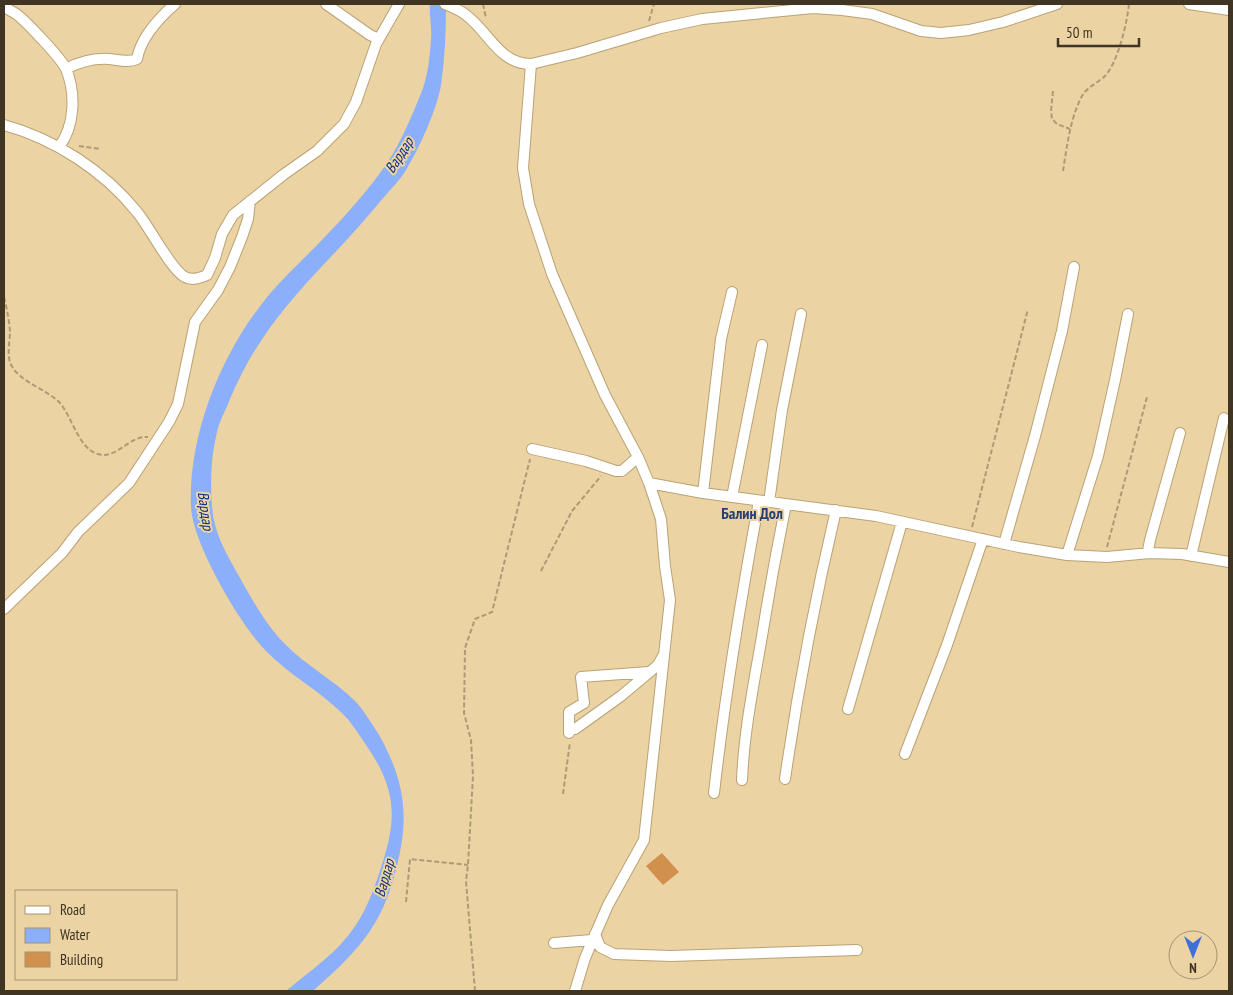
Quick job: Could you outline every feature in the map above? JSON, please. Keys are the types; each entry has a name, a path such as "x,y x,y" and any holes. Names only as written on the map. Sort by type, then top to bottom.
{"street":[{"path":"66,69 83,61 107,59 133,61 137,59 142,43 147,35 175,4"},
{"path":"326,4 370,35 379,39"},
{"path":"4,125 60,145 108,181 138,212 176,270 185,278 197,279 207,275 215,258 222,234 233,215 283,175 317,151 344,124 356,102 379,39 399,4"},
{"path":"445,4 466,15 504,55 518,62 531,64 702,19 813,8 858,11 893,20 921,31 948,33 1003,22 1057,4"},
{"path":"1189,4 1229,10"},
{"path":"4,7 20,16 66,69 73,107 70,122 60,145"},
{"path":"531,64 523,168 529,204 552,274 605,395 638,457 649,483 661,519 670,600 644,840 608,904 585,958 575,991"},
{"path":"4,609 62,553 78,532 129,483 157,442 178,404 195,322 218,290 230,267 248,219 250,201"},
{"path":"1004,544 1062,331 1074,267"},
{"path":"703,494 721,339 732,292"},
{"path":"714,793 736,626 764,502 801,314"},
{"path":"1067,555 1098,456 1128,314"},
{"path":"732,497 762,345"},
{"path":"1191,556 1224,418"},
{"path":"1150,553 1148,551 1150,540 1180,433"},
{"path":"532,450 586,461 622,471 638,457"},
{"path":"649,483 703,494 876,516 1004,544 1067,555 1107,557 1150,553 1191,556 1229,562"},
{"path":"742,780 746,737 756,672 775,556 786,504"},
{"path":"785,779 797,695 836,510"},
{"path":"848,709 902,522"},
{"path":"905,754 947,645 982,539"},
{"path":"649,672 581,677 584,703 570,712 572,731 621,696 658,665 665,650"},
{"path":"554,943 594,937"},
{"path":"594,937 600,947 614,954 671,956 857,950"}],"path":[{"path":"645,33 654,4"},
{"path":"1063,171 1071,129 1083,95 1111,69 1124,31 1129,4"},
{"path":"1053,91 1052,119 1057,124 1071,129"},
{"path":"60,145 101,149"},
{"path":"4,297 8,318 9,358 12,366 29,382 61,404 72,425 88,448 98,454 107,455 144,436 157,442"},
{"path":"970,536 1028,309"},
{"path":"1107,557 1108,540 1147,397"},
{"path":"475,991 466,881 473,776 471,740 464,713 465,648 475,619 492,612 532,450"},
{"path":"541,571 572,511 607,468"},
{"path":"563,794 572,731"},
{"path":"406,902 410,859 468,865"}],"water":[{"name":"Вардар","path":"430,4 446,4 441,85 427,129 406,170 398,181 297,294 271,326 239,379 218,428 213,450 211,497 213,516 217,532 227,555 270,627 292,651 347,694 365,714 387,749 398,778 403,806 403,836 394,876 380,914 370,930 346,960 313,991 286,991 333,952 360,919 374,889 389,841 392,811 390,797 387,784 374,756 349,720 334,705 275,660 255,639 231,603 199,541 191,507 191,481 201,427 209,400 232,350 246,326 275,288 330,232 365,192 382,171 398,144 426,79 431,39"}],"building":[{"path":"662,853 679,872 663,885 646,866"}],"district":[{"name":"Балин Дол","path":"752,513"}]}
